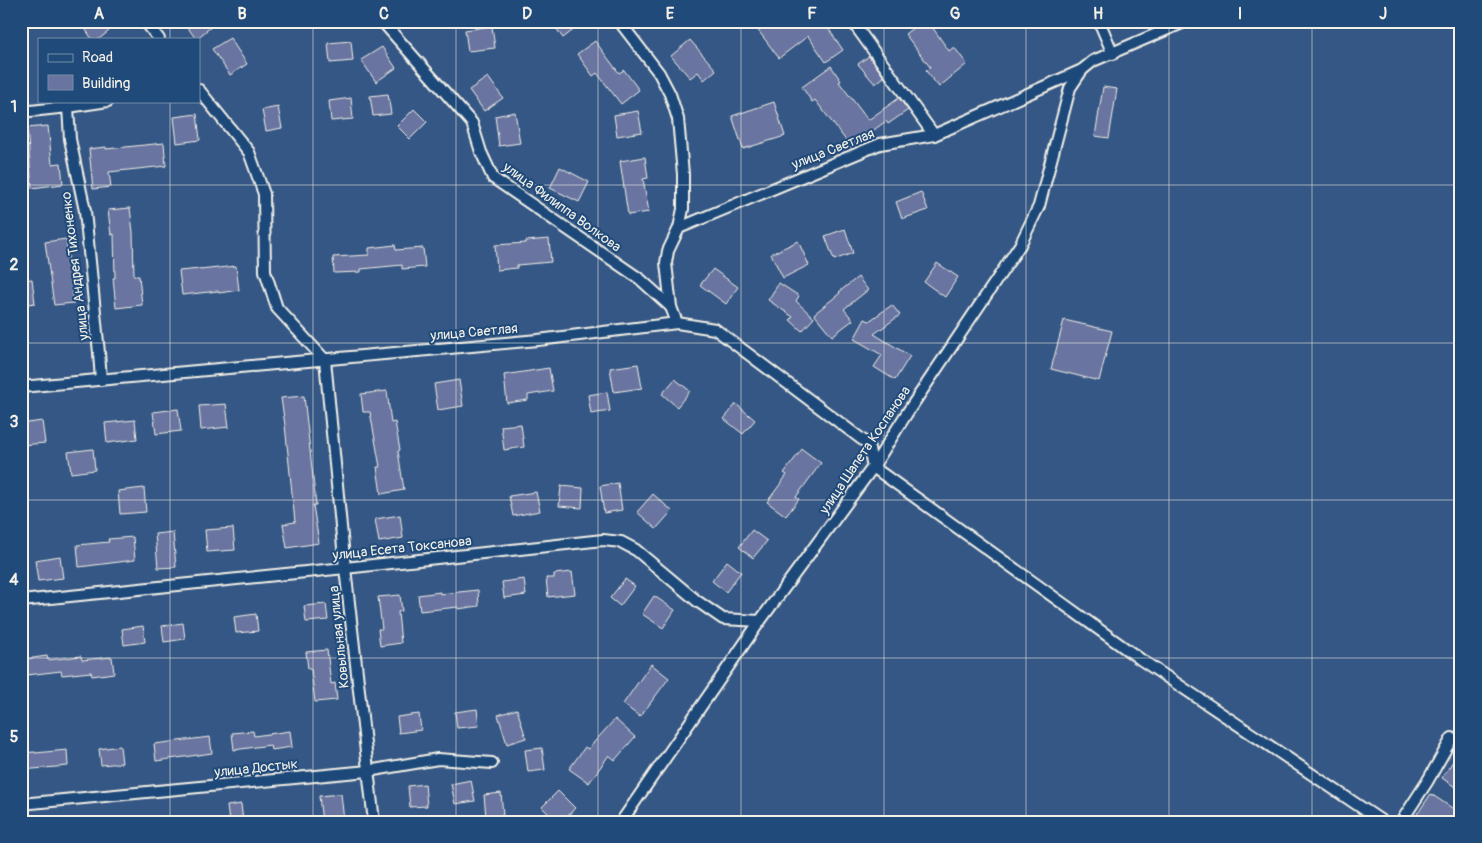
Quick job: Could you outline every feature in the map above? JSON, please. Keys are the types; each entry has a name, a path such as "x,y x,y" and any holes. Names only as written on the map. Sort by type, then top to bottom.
{"street":[{"path":"146,21 158,38"},
{"name":"улица Филиппа Волкова","path":"382,21 472,123 481,152 493,178 640,279 671,306"},
{"path":"619,21 659,73 670,94 678,118 684,174 683,209 679,228 668,251 666,263 671,306 677,323"},
{"path":"852,21 934,135"},
{"path":"1099,21 1113,54"},
{"name":"улица Светлая","path":"679,228 880,144 934,135 1082,70 1094,62 1186,21"},
{"name":"улица Шапета Коспанова","path":"621,822 760,621 873,467 907,413 1020,246 1039,206 1070,88 1082,70"},
{"path":"200,91 249,152 264,194 265,271 277,308 325,360"},
{"path":"21,112 101,102"},
{"name":"улица Андрея Тихоненко","path":"68,107 70,139 85,211 101,380"},
{"name":"улица Светлая","path":"21,387 538,340 677,323 715,329 868,444 873,467"},
{"name":"Ковыльная улица","path":"325,360 345,568 374,822"},
{"path":"873,467 1140,659 1383,822"},
{"name":"улица Есета Токсанова","path":"21,601 603,540 621,542 636,550 696,601 723,619 760,621"},
{"path":"1401,822 1452,738"},
{"name":"улица Достык","path":"21,804 368,771 438,759 492,763"}],"building":[{"path":"91,21 102,21 109,31 100,38 91,38 84,27"},
{"path":"183,21 206,21 211,27 195,38"},
{"path":"551,21 585,21 563,38"},
{"path":"751,21 820,21 826,29 828,28 843,50 826,62 808,36 779,58"},
{"path":"922,21 928,21 949,51 954,47 967,64 939,87 926,71 930,67 905,34"},
{"path":"492,26 495,48 468,51 465,30"},
{"path":"230,38 247,64 230,75 212,49"},
{"path":"690,40 716,70 704,80 698,72 690,78 671,56"},
{"path":"351,41 353,61 330,63 328,43"},
{"path":"595,41 619,73 624,70 639,90 621,104 597,73 593,76 577,54"},
{"path":"382,47 396,68 376,82 361,60"},
{"path":"869,56 884,77 875,84 858,64"},
{"path":"831,66 841,81 839,82 868,120 899,98 908,110 888,124 886,121 851,147 815,100 812,102 802,87"},
{"path":"488,77 503,98 484,111 469,90"},
{"path":"1103,87 1117,89 1109,138 1095,136"},
{"path":"388,94 391,114 373,116 370,96"},
{"path":"351,98 353,119 331,121 329,101"},
{"path":"774,102 785,136 743,149 732,116"},
{"path":"278,107 282,128 266,131 262,110"},
{"path":"414,109 427,122 410,139 397,126"},
{"path":"638,111 642,132 617,136 614,115"},
{"path":"515,112 520,143 499,146 495,116"},
{"path":"197,114 200,140 177,143 174,117"},
{"path":"48,126 52,164 61,163 63,184 32,188 27,128"},
{"path":"164,143 166,166 109,172 111,187 93,189 89,149"},
{"path":"645,157 648,178 643,179 649,212 628,215 620,161"},
{"path":"560,167 589,182 579,202 550,188"},
{"path":"921,192 928,210 902,219 896,202"},
{"path":"130,208 133,232 134,276 139,276 142,305 116,308 113,278 115,278 114,234 111,235 108,210"},
{"path":"845,229 853,253 834,260 825,236"},
{"path":"66,239 74,303 54,305 45,242"},
{"path":"549,239 551,262 517,265 517,268 497,270 495,245"},
{"path":"798,241 809,265 783,278 771,254"},
{"path":"395,245 396,250 423,248 425,267 402,269 402,265 361,269 361,272 334,273 333,257 369,255 369,248"},
{"path":"937,263 958,277 945,297 924,282"},
{"path":"236,266 239,290 182,295 179,271"},
{"path":"713,269 738,287 726,304 700,285"},
{"path":"858,277 868,290 844,309 853,320 832,336 814,314"},
{"path":"32,279 35,303 21,305 21,280"},
{"path":"779,283 799,296 796,301 814,318 802,331 790,320 793,317 768,300"},
{"path":"892,305 900,315 874,334 910,356 895,380 874,367 882,355 854,339 865,319 869,321"},
{"path":"1064,320 1112,331 1099,381 1051,369"},
{"path":"638,364 642,388 614,392 610,368"},
{"path":"549,368 553,391 528,395 528,400 507,403 504,375"},
{"path":"675,379 690,391 677,407 662,394"},
{"path":"459,380 463,406 438,410 434,384"},
{"path":"387,391 391,423 395,422 400,450 398,451 404,490 381,494 377,467 380,467 370,412 363,412 361,394"},
{"path":"607,392 610,411 591,414 588,395"},
{"path":"304,396 316,505 313,505 319,543 287,548 283,524 295,522 281,398"},
{"path":"226,404 229,427 201,430 199,406"},
{"path":"736,404 755,420 743,434 724,419"},
{"path":"178,409 181,431 156,434 153,412"},
{"path":"135,420 137,439 107,443 105,423"},
{"path":"42,421 45,443 21,445 21,424"},
{"path":"521,424 524,447 504,450 501,426"},
{"path":"93,449 95,470 71,473 68,452"},
{"path":"802,449 821,463 796,497 799,499 786,516 767,502 787,475 784,473"},
{"path":"618,483 622,510 604,513 600,486"},
{"path":"561,486 583,488 582,508 559,506"},
{"path":"144,488 146,512 120,514 118,491"},
{"path":"536,492 540,511 513,516 509,496"},
{"path":"653,494 672,511 656,529 637,512"},
{"path":"400,515 403,538 379,542 375,519"},
{"path":"233,528 235,550 207,552 205,530"},
{"path":"752,530 767,541 753,558 739,547"},
{"path":"173,532 176,567 158,568 155,534"},
{"path":"133,537 135,560 79,567 77,545 109,542 108,539"},
{"path":"60,556 63,578 38,581 35,560"},
{"path":"727,561 741,572 726,592 712,581"},
{"path":"572,572 575,594 548,597 546,578 554,578 554,574"},
{"path":"524,579 526,595 504,598 502,582"},
{"path":"625,579 635,586 620,606 610,598"},
{"path":"478,590 479,606 420,611 418,595"},
{"path":"400,595 402,611 398,612 401,643 380,646 378,629 382,629 378,597"},
{"path":"654,596 675,610 663,628 642,614"},
{"path":"326,604 328,620 306,622 304,606"},
{"path":"256,614 258,631 236,633 234,617"},
{"path":"183,623 185,639 164,642 162,626"},
{"path":"143,626 145,642 124,645 122,629"},
{"path":"327,650 331,684 335,683 337,700 315,702 311,669 308,669 306,652"},
{"path":"47,656 48,660 81,656 82,660 112,657 114,673 92,676 91,672 62,675 61,671 27,675 26,659"},
{"path":"651,664 669,678 640,717 623,704"},
{"path":"477,709 479,726 457,728 455,712"},
{"path":"517,709 526,738 507,744 498,715"},
{"path":"419,714 421,730 399,733 397,717"},
{"path":"615,719 635,737 615,760 609,755 589,783 569,769 585,747 588,749"},
{"path":"253,731 254,736 290,731 292,747 271,750 270,745 234,750 232,733"},
{"path":"210,737 212,753 156,761 154,744"},
{"path":"120,746 122,763 101,765 99,749"},
{"path":"542,748 545,770 528,772 525,750"},
{"path":"1461,749 1461,791 1442,778"},
{"path":"67,750 68,766 21,770 21,753"},
{"path":"471,780 475,801 455,804 451,784"},
{"path":"425,784 427,806 410,807 408,786"},
{"path":"558,791 575,808 562,822 556,822 542,807"},
{"path":"501,793 503,815 486,817 484,795"},
{"path":"341,794 344,821 322,822 319,796"},
{"path":"1431,794 1461,814 1461,822 1422,822 1415,817"},
{"path":"241,804 243,822 229,822 227,806"}]}
